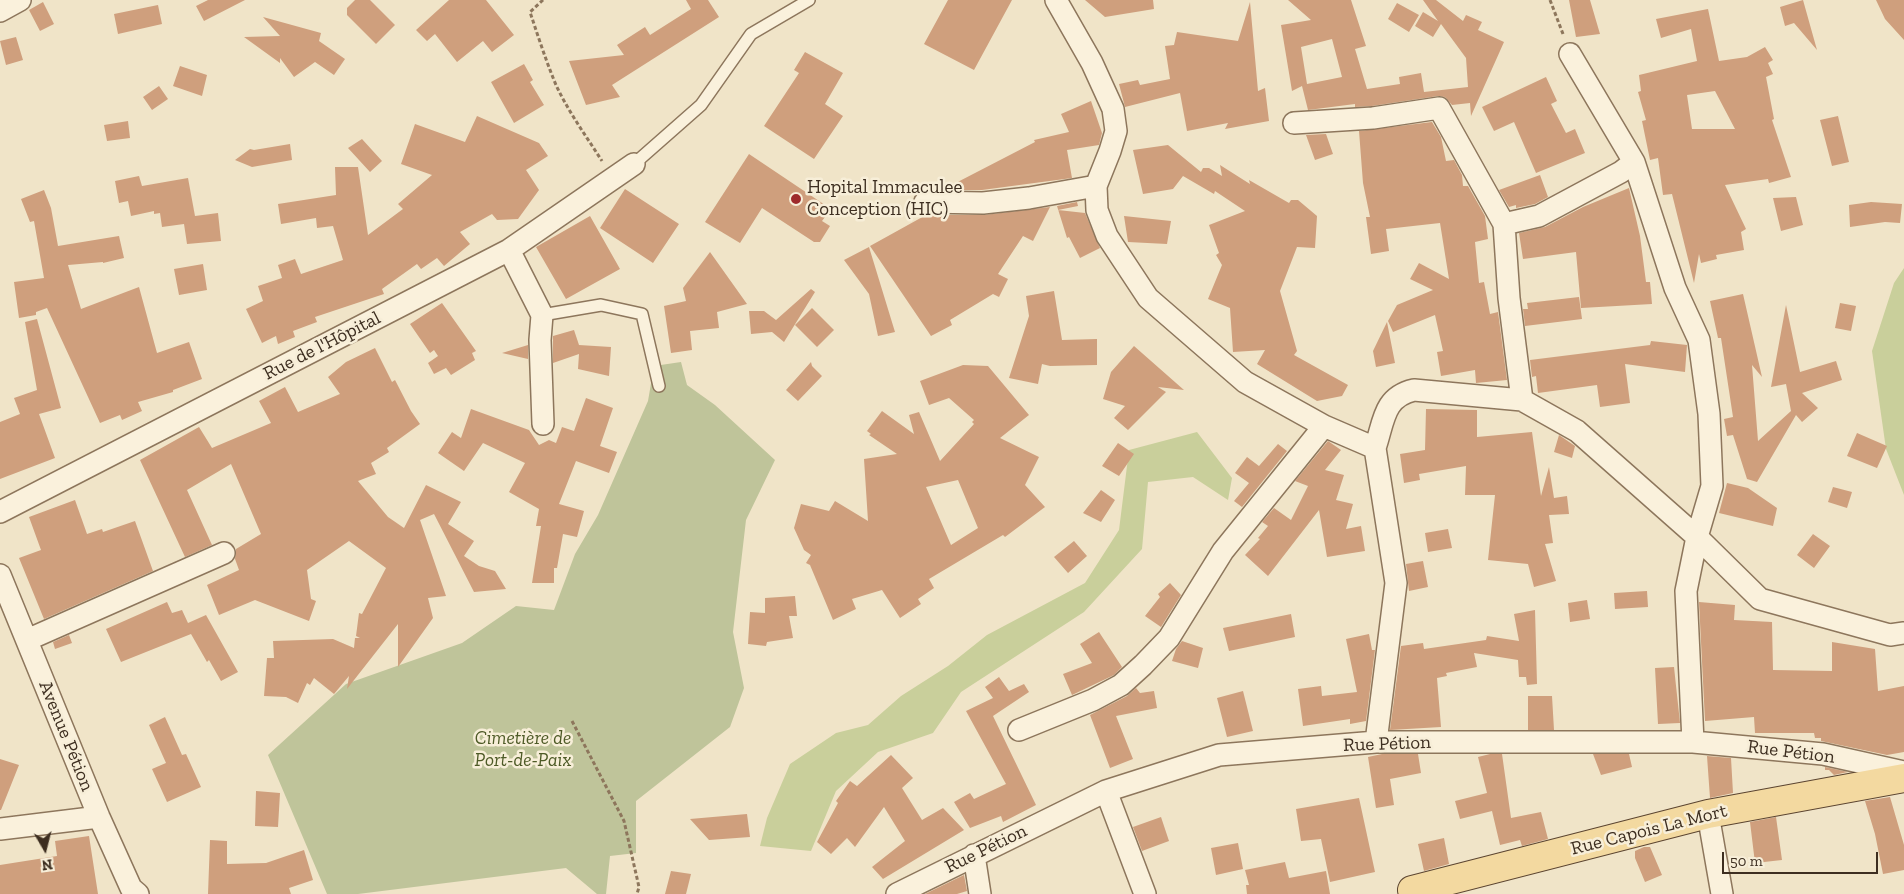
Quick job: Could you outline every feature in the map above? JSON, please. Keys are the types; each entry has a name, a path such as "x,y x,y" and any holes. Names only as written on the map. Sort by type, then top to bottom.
{"main road":[{"name":"Rue Capois La Mort","path":"1407,893 1708,814 1904,778"}],"street":[{"path":"0,11 20,0"},
{"path":"1056,0 1088,55 1113,109 1116,131 1096,186 1097,210 1107,236 1148,298 1245,382 1324,426 1375,448"},
{"path":"1570,54 1634,162 1675,288 1699,340 1709,414 1712,486 1697,538 1686,591 1694,742"},
{"path":"1294,123 1373,118 1438,108 1504,224 1509,298 1522,400"},
{"path":"1504,224 1539,216 1621,172 1634,162"},
{"name":"Rue de l'Hôpital","path":"0,512 509,250 634,164"},
{"path":"925,202 983,202 1029,198 1096,186"},
{"path":"509,250 542,316 540,340 543,424"},
{"path":"1376,742 1396,583 1375,448 1390,402 1400,393 1414,390 1522,400 1578,431 1697,538 1760,599 1890,635 1904,633"},
{"path":"1018,730 1093,700 1121,685 1143,665 1169,638 1223,551 1324,426"},
{"path":"26,640 224,553"},
{"name":"Avenue Pétion","path":"0,575 99,817 131,888 138,894"},
{"name":"Rue Pétion","path":"897,894 1106,791 1219,755 1376,742 1694,742 1823,754 1904,772"},
{"path":"1106,791 1145,894"},
{"path":"1708,814 1722,894"},
{"path":"0,829 99,817"},
{"path":"974,855 980,894"}],"lane":[{"path":"634,164 701,105 751,34 809,0"},
{"path":"542,316 601,305 642,314 659,386"}],"path":[{"path":"543,0 530,12 556,85 579,126 613,178"},
{"path":"1550,0 1570,54"},
{"path":"572,721 624,821 639,887 637,894"}],"green space":[{"path":"1904,268 1904,495 1886,449 1872,351 1894,283"},
{"name":"Cimetière de Port-de-Paix","path":"681,362 687,385 715,405 775,460 746,520 733,632 744,688 730,727 636,801 636,853 610,856 606,894 597,894 566,868 358,894 327,894 268,755 346,684 462,643 516,606 554,610 575,554 598,515 648,401 654,366"},
{"path":"1197,432 1232,478 1228,500 1193,477 1148,482 1142,549 1084,612 961,692 933,733 878,752 836,791 811,851 760,846 767,818 790,764 836,733 868,725 901,696 948,666 987,635 1085,583 1119,530 1129,450"}],"building":[{"path":"208,0 245,0 204,21 196,6"},
{"path":"355,0 370,0 395,25 376,44 347,15 347,8"},
{"path":"449,0 486,0 514,35 492,52 483,41 457,62 435,34 427,41 416,30"},
{"path":"686,0 708,0 719,17 612,85 620,97 586,105 569,61 624,55 617,45 645,27 650,35 691,9"},
{"path":"948,0 1012,0 974,70 924,44"},
{"path":"1085,0 1153,0 1154,9 1105,17"},
{"path":"1288,0 1351,0 1366,46 1355,49 1367,89 1400,84 1399,77 1421,73 1424,92 1468,87 1466,58 1441,24 1433,37 1415,26 1423,12 1438,21 1423,0 1436,0 1463,21 1466,15 1482,22 1478,30 1504,42 1471,116 1470,103 1452,105 1445,97 1438,96 1372,106 1355,107 1355,104 1308,110 1302,86 1292,91 1281,25 1311,20","holes":["1332,39 1342,77 1307,84 1301,47"]},
{"path":"1569,0 1590,0 1600,34 1576,37"},
{"path":"1803,0 1817,50 1794,23 1785,26 1780,7"},
{"path":"1876,0 1904,0 1904,40 1885,19"},
{"path":"43,2 54,24 40,31 29,10"},
{"path":"1250,2 1258,91 1265,88 1269,121 1225,129 1228,123 1187,131 1180,93 1125,107 1119,84 1138,80 1140,85 1170,79 1165,46 1174,45 1177,32 1238,41"},
{"path":"1397,3 1419,15 1409,32 1388,19"},
{"path":"158,5 162,24 118,34 114,14"},
{"path":"1708,9 1719,61 1747,57 1765,47 1773,60 1768,63 1773,74 1766,77 1774,119 1772,120 1791,177 1769,183 1768,179 1725,185 1746,229 1741,232 1744,250 1716,255 1717,259 1701,263 1699,254 1694,283 1672,194 1663,195 1658,158 1650,160 1642,121 1646,120 1638,92 1641,91 1639,75 1697,61 1691,29 1661,38 1656,19","holes":["1715,91 1735,129 1692,129 1687,95"]},
{"path":"263,17 321,33 319,41 345,59 334,75 315,62 294,77 280,58 280,63 244,37 280,36"},
{"path":"16,37 23,60 6,65 0,41"},
{"path":"805,52 843,73 825,104 843,116 814,159 764,126 799,73 794,70"},
{"path":"524,64 533,80 530,82 544,105 514,123 491,82"},
{"path":"180,66 207,75 202,96 173,86"},
{"path":"1546,77 1557,101 1551,104 1566,133 1575,129 1585,153 1536,173 1514,122 1494,131 1482,107"},
{"path":"159,86 168,99 152,110 143,97"},
{"path":"1091,101 1102,133 1099,145 1067,150 1072,178 982,190 950,190 946,188 1035,142 1034,140 1069,132 1061,114"},
{"path":"477,116 539,143 548,156 526,170 539,190 518,219 497,220 492,214 460,232 470,244 444,266 437,258 421,269 417,264 382,289 384,294 315,317 317,322 293,331 295,337 278,344 276,336 262,343 246,309 263,301 258,286 282,278 278,265 295,259 301,274 343,260 333,226 317,228 316,218 281,224 278,204 336,195 335,167 358,167 368,235 403,209 398,204 432,175 401,164 415,124 465,142"},
{"path":"1838,116 1849,162 1832,166 1820,120"},
{"path":"128,121 130,138 107,141 104,125"},
{"path":"1432,122 1441,137 1446,161 1454,160 1462,175 1463,186 1468,186 1485,216 1488,239 1475,242 1479,283 1484,282 1490,314 1498,312 1507,380 1476,383 1475,370 1441,376 1437,352 1443,351 1435,315 1393,332 1388,321 1397,305 1433,290 1410,279 1419,263 1449,279 1440,223 1386,229 1389,251 1371,254 1366,217 1370,217 1363,183 1359,131"},
{"path":"1326,134 1333,154 1315,160 1306,135"},
{"path":"362,139 382,161 370,172 348,148"},
{"path":"290,144 292,160 252,167 235,160 250,149"},
{"path":"1168,145 1201,172 1203,168 1209,168 1222,176 1220,165 1250,184 1249,180 1289,203 1291,200 1298,200 1317,216 1315,248 1297,247 1280,291 1297,351 1294,355 1348,385 1342,396 1317,401 1257,364 1265,350 1233,352 1230,308 1208,299 1222,265 1216,255 1219,253 1209,225 1245,211 1215,191 1214,194 1183,176 1173,189 1143,194 1133,150"},
{"path":"749,154 831,209 822,221 830,226 820,242 814,242 762,208 740,243 705,222"},
{"path":"1540,175 1548,197 1535,204 1516,208 1516,205 1509,207 1499,190"},
{"path":"139,176 142,186 188,178 195,216 218,213 221,241 187,244 184,224 162,227 160,213 154,214 154,211 131,216 128,201 119,203 115,181"},
{"path":"1629,188 1640,236 1646,282 1650,282 1652,304 1581,308 1576,252 1523,259 1519,233 1545,227 1583,207"},
{"path":"625,189 679,224 653,263 600,228"},
{"path":"44,190 51,208 58,246 119,236 124,258 103,263 68,265 81,309 139,287 157,353 189,342 202,379 173,390 173,392 138,402 142,411 122,420 120,415 100,423 47,308 36,312 36,315 19,318 14,282 44,278 34,221 30,222 21,199"},
{"path":"1796,197 1803,225 1781,231 1773,198"},
{"path":"1077,202 1078,206 1058,210 1057,206"},
{"path":"1871,202 1902,204 1900,223 1885,222 1850,227 1849,205"},
{"path":"1050,207 1033,241 1023,236 998,274 1008,279 999,297 993,294 950,320 952,325 931,336 870,246 926,215 984,215"},
{"path":"1058,210 1085,213 1100,248 1080,258 1069,237 1067,238"},
{"path":"590,216 620,269 566,299 536,247"},
{"path":"1124,216 1171,221 1167,244 1128,242"},
{"path":"869,247 895,332 878,336 869,294 844,260"},
{"path":"710,252 747,304 717,312 719,328 690,331 692,350 671,353 664,306 686,301 683,288"},
{"path":"203,264 207,290 179,295 174,269"},
{"path":"811,289 815,292 784,342 772,332 751,334 749,311 764,311 776,320"},
{"path":"1054,291 1062,340 1097,339 1097,365 1050,366 1042,364 1038,384 1009,378 1029,316 1026,296"},
{"path":"1743,294 1762,377 1752,365 1758,441 1791,411 1786,384 1771,387 1786,305 1800,372 1836,361 1842,380 1802,393 1818,408 1802,422 1796,415 1757,482 1747,479 1733,435 1727,436 1724,419 1733,417 1721,338 1718,338 1710,301"},
{"path":"1579,297 1582,319 1525,326 1523,309 1528,309 1527,303"},
{"path":"442,303 476,351 472,353 475,360 451,375 446,368 434,374 428,363 438,356 434,350 430,353 410,324"},
{"path":"1840,303 1856,306 1851,331 1835,328"},
{"path":"812,308 834,330 817,347 795,325"},
{"path":"37,319 61,408 39,414 55,458 0,479 0,422 20,414 14,398 37,390 25,322"},
{"path":"1387,322 1395,363 1376,367 1373,351"},
{"path":"574,330 579,345 611,347 609,376 578,369 579,354 553,363 553,336"},
{"path":"1651,341 1687,345 1685,372 1625,364 1630,403 1600,407 1597,385 1538,393 1536,376 1532,377 1530,360 1650,345"},
{"path":"528,345 528,359 502,353"},
{"path":"1134,346 1184,390 1158,387 1166,392 1128,430 1114,418 1125,406 1103,399 1111,372"},
{"path":"375,348 392,382 395,380 420,424 387,448 389,452 371,463 376,474 358,481 388,517 404,528 426,485 461,502 448,524 474,541 464,556 479,566 495,571 506,589 474,592 434,514 420,520 446,596 428,598 433,618 398,667 398,624 347,689 349,676 334,694 314,678 310,685 307,683 298,703 286,697 264,696 267,658 274,658 273,641 333,639 354,648 355,638 360,638 356,636 359,613 362,614 386,568 349,541 307,570 311,599 316,601 309,621 255,600 219,615 207,585 239,570 235,559 236,549 261,534 231,464 187,490 212,545 185,557 140,460 199,427 212,448 271,423 259,401 285,387 298,412 340,394 328,377 346,362"},
{"path":"811,362 812,366 822,376 798,401 786,390"},
{"path":"963,365 988,366 1029,415 1000,438 1039,457 1025,485 1045,507 1005,537 1003,535 929,579 934,588 918,599 921,604 900,618 882,590 852,599 856,609 833,620 810,565 806,563 811,555 804,550 794,528 801,504 829,511 835,501 868,521 864,459 897,454 869,435 871,434 867,431 882,411 914,434 909,415 919,412 940,461 974,424 972,422 974,420 949,398 929,405 920,381","holes":["958,480 978,528 951,545 926,487"]},
{"path":"586,398 613,408 600,446 617,452 609,473 576,461 559,504 584,511 577,537 563,534 557,568 554,568 554,583 532,583 541,526 536,526 539,509 509,492 525,463 483,443 464,471 438,453 452,432 461,438 471,409 529,430 539,445 549,440 556,443 562,427 574,431"},
{"path":"1426,409 1477,410 1477,437 1532,432 1541,496 1549,467 1554,498 1567,496 1569,514 1549,515 1553,543 1545,544 1556,581 1534,587 1528,564 1488,560 1495,495 1465,495 1466,466 1419,474 1420,480 1404,483 1400,454 1425,450"},
{"path":"1857,433 1887,446 1877,468 1847,456"},
{"path":"1559,435 1575,446 1572,458 1554,452"},
{"path":"1328,441 1341,450 1325,470 1344,475 1336,500 1353,504 1346,529 1361,526 1365,551 1327,557 1319,510 1268,576 1245,555 1260,539 1258,538 1268,526 1262,522 1274,508 1291,520 1308,486 1295,481"},
{"path":"1118,443 1134,454 1119,476 1102,466"},
{"path":"1278,444 1287,451 1242,507 1234,501 1249,483 1235,473 1247,457 1259,466"},
{"path":"1727,483 1748,488 1777,508 1773,526 1719,513"},
{"path":"1833,487 1852,492 1847,508 1828,502"},
{"path":"1101,490 1115,500 1101,522 1083,513"},
{"path":"75,500 87,534 102,529 103,532 135,521 153,571 44,619 19,558 41,550 29,517"},
{"path":"1448,529 1452,548 1428,552 1425,533"},
{"path":"1813,534 1830,546 1814,568 1797,555"},
{"path":"1074,541 1087,556 1068,573 1054,557"},
{"path":"1423,561 1428,587 1409,591 1406,564"},
{"path":"1170,583 1181,595 1161,627 1145,616 1160,597 1158,594"},
{"path":"1647,591 1648,607 1615,609 1614,593"},
{"path":"795,596 797,616 789,616 793,638 767,642 766,646 748,644 750,612 765,613 765,598"},
{"path":"1587,600 1590,619 1570,622 1568,603"},
{"path":"167,602 172,613 182,610 188,623 206,615 238,672 221,681 209,660 207,662 191,634 121,662 106,629"},
{"path":"1699,602 1735,605 1734,620 1772,622 1773,670 1832,671 1832,642 1875,649 1878,691 1904,686 1904,752 1887,755 1821,741 1821,738 1815,738 1814,733 1755,733 1754,717 1705,721"},
{"path":"1535,610 1537,684 1527,685 1526,677 1519,677 1518,660 1474,653 1477,667 1446,673 1447,676 1437,678 1441,727 1390,730 1401,646 1423,643 1424,649 1486,640 1487,636 1519,641 1514,614"},
{"path":"1291,614 1295,637 1229,651 1223,628"},
{"path":"1099,632 1122,667 1114,675 1072,695 1063,674 1092,663 1080,644"},
{"path":"1369,634 1372,650 1375,650 1366,721 1350,724 1350,719 1303,726 1298,689 1321,686 1322,696 1357,692 1346,639"},
{"path":"69,635 72,643 55,649 53,642"},
{"path":"1182,641 1203,648 1198,668 1172,661 1176,649"},
{"path":"1674,667 1680,723 1658,724 1655,668"},
{"path":"999,677 1009,691 1024,684 1029,692 993,716 1036,805 1003,822 1001,816 970,828 954,802 970,793 974,799 1006,784 966,711 993,698 985,687"},
{"path":"1136,688 1140,693 1154,691 1157,708 1116,716 1133,759 1110,768 1090,715 1127,696"},
{"path":"1243,691 1253,731 1227,737 1217,698"},
{"path":"1528,696 1552,696 1554,730 1528,730"},
{"path":"165,717 182,755 186,754 201,787 167,802 152,769 166,763 149,725"},
{"path":"1382,754 1418,754 1421,773 1390,779 1394,805 1376,808 1368,757"},
{"path":"1502,754 1511,818 1541,812 1548,839 1522,846 1520,840 1500,845 1492,811 1460,819 1455,801 1487,793 1478,757"},
{"path":"1593,754 1629,754 1632,767 1601,775"},
{"path":"891,755 913,778 902,788 922,820 943,808 964,830 883,879 872,867 905,841 884,807 855,847 847,838 831,854 817,842 838,803 836,801 850,781 857,786"},
{"path":"1707,756 1731,758 1733,793 1710,798"},
{"path":"0,759 19,765 1,810 0,810"},
{"path":"1825,767 1848,772 1834,775 1829,770 1825,770"},
{"path":"256,791 280,793 278,827 255,826"},
{"path":"1890,797 1904,845 1904,870 1883,874 1875,834 1865,801"},
{"path":"1359,798 1375,872 1330,882 1321,839 1301,841 1296,809"},
{"path":"747,814 750,837 709,840 690,819"},
{"path":"1161,817 1169,841 1142,851 1133,827"},
{"path":"1776,817 1782,860 1755,863 1750,822"},
{"path":"89,836 98,894 0,894 0,865 57,856 55,841"},
{"path":"1444,838 1449,864 1424,871 1418,844"},
{"path":"210,840 227,841 227,864 266,863 304,850 313,880 289,888 291,894 208,894"},
{"path":"1238,843 1243,869 1216,875 1211,848"},
{"path":"1644,847 1650,847 1662,875 1645,882 1635,858 1635,851"},
{"path":"1285,862 1289,878 1326,871 1330,894 1247,894 1246,885 1249,885 1245,870"},
{"path":"671,871 691,874 686,894 665,894"},
{"path":"964,875 967,891 957,894 925,894"}],"place":[{"name":"Hopital Immaculee Conception (HIC)","path":"796,199"}]}
